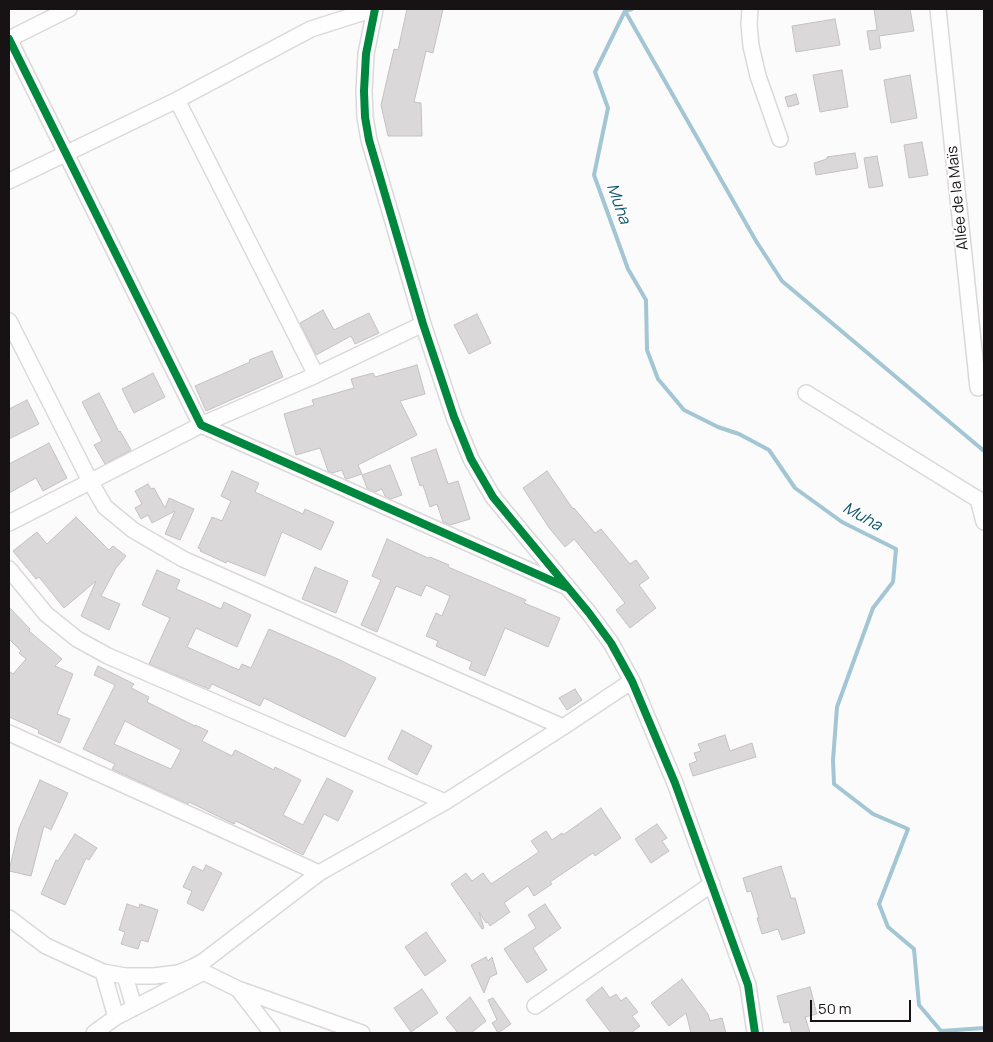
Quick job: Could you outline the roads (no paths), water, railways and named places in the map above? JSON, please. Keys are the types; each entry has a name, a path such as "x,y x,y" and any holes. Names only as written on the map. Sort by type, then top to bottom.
{"street":[{"path":"69,9 9,39 201,425 570,589"},
{"path":"9,181 178,100 311,29 374,9 366,54 364,91 365,117 369,140 423,324 454,417 471,459 493,497 570,589 611,643 632,681 675,783 748,985 755,1033"},
{"path":"750,9 751,46 758,76 780,139"},
{"name":"Allée de la Maïs","path":"938,9 978,388"},
{"path":"178,100 316,375"},
{"path":"9,321 105,507 133,530 183,559 563,727"},
{"path":"9,523 201,425 316,375 423,324"},
{"path":"806,393 981,501 984,522"},
{"path":"9,569 46,614 77,639 108,656 445,802"},
{"path":"94,1033 116,1017 198,970 204,961 319,873 445,802 632,681"},
{"path":"9,733 319,873"},
{"path":"535,1006 712,884"},
{"path":"9,918 46,946 103,972 125,976 154,976 198,970 238,989 362,1033"},
{"path":"103,972 116,1017"},
{"path":"125,976 134,1007"},
{"path":"238,989 272,1033"}],"waterway":[{"name":"Muha","path":"632,9 625,11 595,72 608,108 594,175 628,269 646,300 647,350 658,379 684,410 718,427 739,434 769,450 795,488 842,522 896,549 893,582 873,608 837,707 833,760 834,784 873,814 908,829 879,904 888,927 914,949 919,1005 941,1031 984,1028"},
{"path":"625,11 756,241 782,281 984,451"}]}
